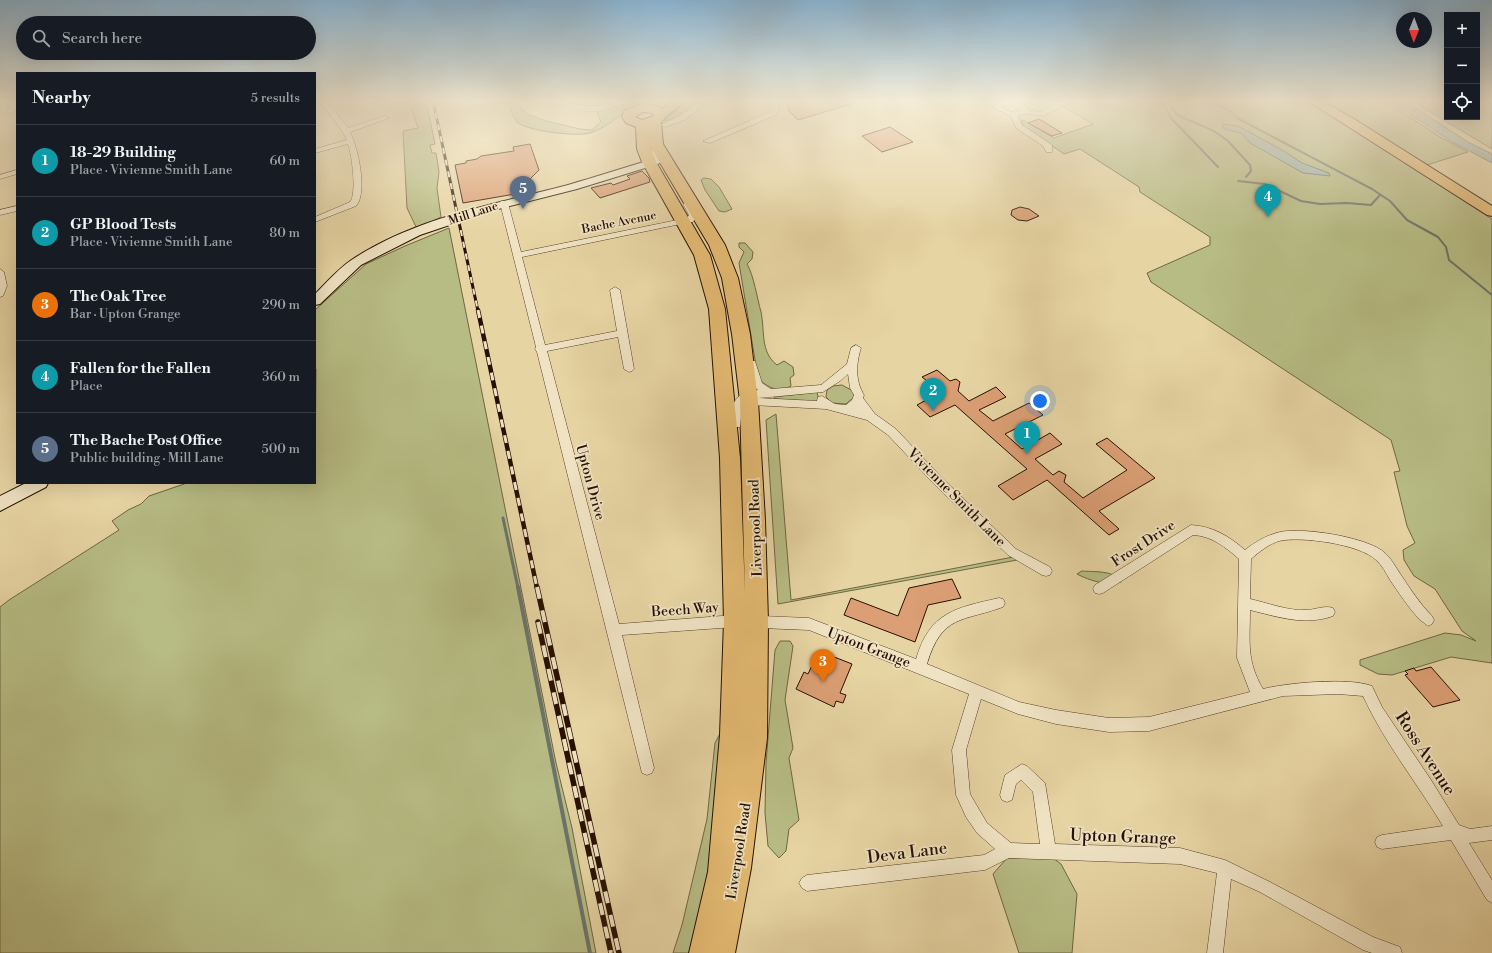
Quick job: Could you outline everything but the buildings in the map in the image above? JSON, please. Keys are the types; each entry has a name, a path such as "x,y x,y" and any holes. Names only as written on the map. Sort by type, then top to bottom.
{"highway":[{"name":"Liverpool Road","path":"644,145 649,162 685,222 702,255 712,287 721,341 740,397 755,520 746,621 733,735 722,872 704,953"},
{"path":"657,145 717,245 730,278 741,334 738,362 741,392 734,395 740,397"},
{"name":"Liverpool Road","path":"720,953 737,868 754,738 746,621 731,511 740,397"}],"main road":[{"path":"1388,145 1492,212"}],"street":[{"path":"316,151 334,145"},
{"path":"316,220 353,204 356,201 354,155 351,145"},
{"path":"649,162 658,160 656,145"},
{"path":"1047,145 1049,150"},
{"name":"Mill Lane","path":"316,299 357,262 386,246 437,225 504,203 573,186 649,162"},
{"path":"0,177 16,172"},
{"path":"681,187 686,202 693,215 690,220 685,222"},
{"name":"Upton Drive","path":"504,203 540,349 614,630 647,768"},
{"path":"0,213 16,208"},
{"name":"Bache Avenue","path":"517,255 685,222"},
{"path":"0,272 3,286 0,294"},
{"path":"615,290 629,369"},
{"path":"540,349 622,333"},
{"path":"741,334 750,353 757,385 772,394"},
{"path":"740,397 827,405 839,409 852,407 859,399 858,392 855,388 851,365 856,348"},
{"path":"827,405 821,397 827,386 851,365"},
{"path":"740,397 772,394 846,383 855,388"},
{"name":"Vivienne Smith Lane","path":"859,399 871,417"},
{"name":"Vivienne Smith Lane","path":"846,409 871,417 892,432 937,480 1012,552 1046,571"},
{"path":"0,504 38,484"},
{"name":"Frost Drive","path":"1099,589 1191,530 1211,532 1230,544 1245,557"},
{"path":"1259,695 1251,681 1243,658 1245,557 1249,552 1267,542 1281,536 1298,535 1323,538 1366,548 1378,554 1414,605 1428,620"},
{"path":"920,667 929,639 940,625 956,614 977,607 999,603"},
{"path":"1244,603 1294,615 1306,616 1329,612"},
{"name":"Beech Way","path":"614,630 667,625 746,621"},
{"name":"Upton Grange","path":"746,621 809,624 920,667 1018,708 1056,717 1110,725 1149,724 1283,690 1304,688 1367,690 1369,693"},
{"path":"977,691 959,750 964,795 971,812 982,828 1008,850"},
{"name":"Ross Avenue","path":"1369,693 1378,712 1456,832 1492,895"},
{"path":"1007,795 1010,780 1022,771 1040,788 1049,852"},
{"path":"1382,842 1456,832 1470,836 1492,833"},
{"name":"Upton Grange","path":"1008,850 1180,856 1225,868 1265,887 1368,944 1394,953"},
{"name":"Deva Lane","path":"807,883 985,862 1008,850"},
{"path":"1215,953 1225,868"}],"green space":[{"path":"404,145 430,145 432,153 436,153 439,172 437,188 441,217 417,229 407,208"},
{"path":"1052,145 1377,145 1492,219 1492,663 1451,657 1392,675 1378,674 1360,665 1360,660 1445,633 1461,635 1476,641 1462,631 1435,589 1414,576 1404,560 1403,550 1415,543 1407,526 1394,472 1400,471 1391,440 1151,282 1147,273 1210,245 1210,237 1140,192 1139,187 1080,149 1064,154"},
{"path":"1396,145 1456,145 1468,152 1427,165"},
{"path":"1486,145 1492,145 1492,149"},
{"path":"704,178 711,179 719,187 732,209 725,212 719,211 705,190 701,180"},
{"path":"449,228 556,763 572,828 596,953 0,953 0,607 119,530 112,521 128,510 141,504 149,496 184,484 316,484 316,309 366,264"},
{"path":"739,243 745,243 753,252 752,259 747,264 761,312 764,341 768,354 777,365 784,361 793,367 794,375 790,378 791,386 786,388 777,389 769,387 758,378 739,263 744,252 739,247"},
{"path":"842,385 853,391 854,397 846,404 832,403 826,397 827,390 833,386"},
{"path":"817,392 819,402 775,399 774,397"},
{"path":"776,414 791,600 1013,557 1017,560 778,604 766,420"},
{"path":"1082,571 1114,575 1121,582 1105,583 1093,581 1077,574"},
{"path":"780,641 790,641 793,646 785,700 793,748 789,758 799,820 789,829 786,851 779,858 768,846 765,813 766,763 775,650"},
{"path":"728,718 709,866 697,924 689,953 673,953 682,925 707,819 715,743"},
{"path":"1007,858 1053,858 1061,864 1077,894 1072,953 1019,953 993,874"}],"water":[{"path":"1254,145 1274,145 1302,163 1329,173 1330,176 1303,173"},
{"path":"1459,145 1475,145 1492,154 1492,163"}],"waterway":[{"path":"1197,145 1218,167"},
{"path":"1232,145 1250,165 1251,171 1246,177"},
{"path":"1289,145 1372,189 1390,201 1407,220 1438,237 1446,247 1449,260 1492,295"},
{"path":"1238,181 1265,184 1301,201 1320,204 1347,203 1371,205 1380,195"},
{"path":"503,518 518,588"},
{"path":"518,587 590,953"}],"railway":[{"path":"443,145 478,311"},
{"path":"478,310 537,588"},
{"path":"537,587 619,953"},
{"path":"538,622 611,953"}],"place":[{"name":"The Bache Post Office","path":"523,209"},
{"name":"Fallen for the Fallen","path":"1268,217"},
{"name":"GP Blood Tests","path":"933,411"},
{"name":"18-29 Building","path":"1027,454"},
{"name":"The Oak Tree","path":"823,682"}]}
